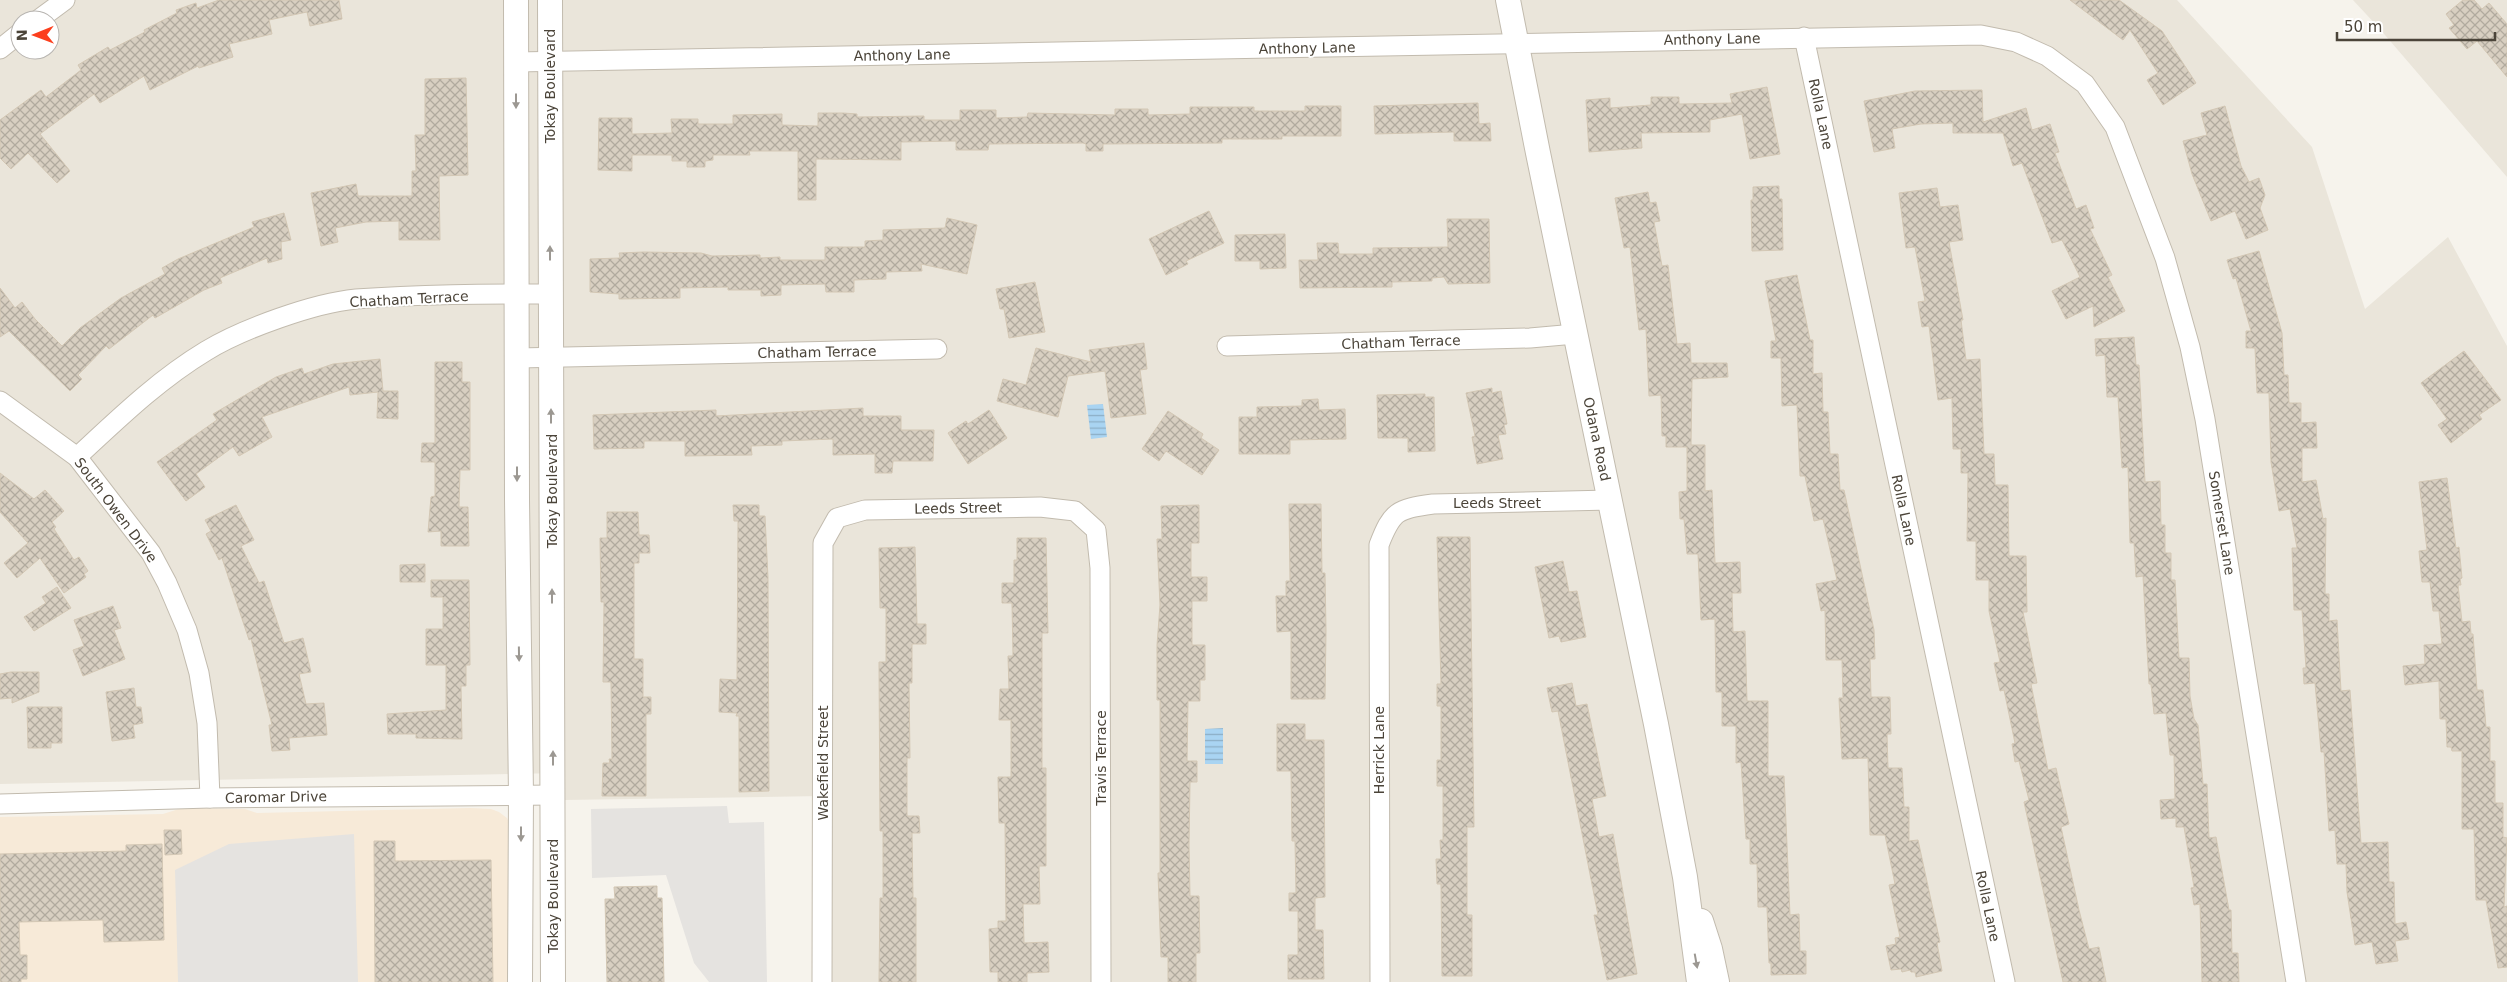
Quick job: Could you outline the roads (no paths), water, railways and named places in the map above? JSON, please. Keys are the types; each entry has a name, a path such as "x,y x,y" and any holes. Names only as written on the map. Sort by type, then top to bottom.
{"street":[{"path":"52,10 65,0"},
{"path":"516,0 517,500 521,795 520,982"},
{"name":"Tokay Boulevard","path":"550,0 549,294 551,357 553,982"},
{"name":"Odana Road","path":"1508,0 1656,724 1685,878 1699,982"},
{"name":"Anthony Lane","path":"516,62 1981,35 2016,42 2039,53 2085,84"},
{"name":"Rolla Lane","path":"1804,37 2004,982"},
{"path":"0,49 10,41"},
{"name":"Somerset Lane","path":"2085,84 2115,127 2165,258 2190,347 2205,419 2296,982"},
{"name":"Chatham Terrace","path":"77,457 162,381 207,350 254,328 299,312 354,299 549,294"},
{"name":"Chatham Terrace","path":"1227,346 1520,338 1575,334"},
{"name":"Chatham Terrace","path":"518,358 937,349"},
{"name":"South Owen Drive","path":"0,401 77,457 151,553 168,583 187,630 199,673 207,723 210,798"},
{"name":"Leeds Street","path":"1389,520 1408,507 1434,504 1610,500"},
{"name":"Leeds Street","path":"823,543 836,518 865,510 1040,507 1075,511 1096,530 1096,535"},
{"name":"Herrick Lane","path":"1380,982 1379,544 1389,520"},
{"name":"Travis Terrace","path":"1096,535 1100,568 1101,982"},
{"name":"Wakefield Street","path":"822,982 823,543"},
{"name":"Caromar Drive","path":"0,804 210,798 553,795"},
{"name":"Odana Road","path":"1685,878 1710,949 1717,982"}],"water":[{"path":"1103,404 1107,437 1091,439 1087,405"},
{"path":"1223,728 1223,764 1205,764 1205,729"}]}
